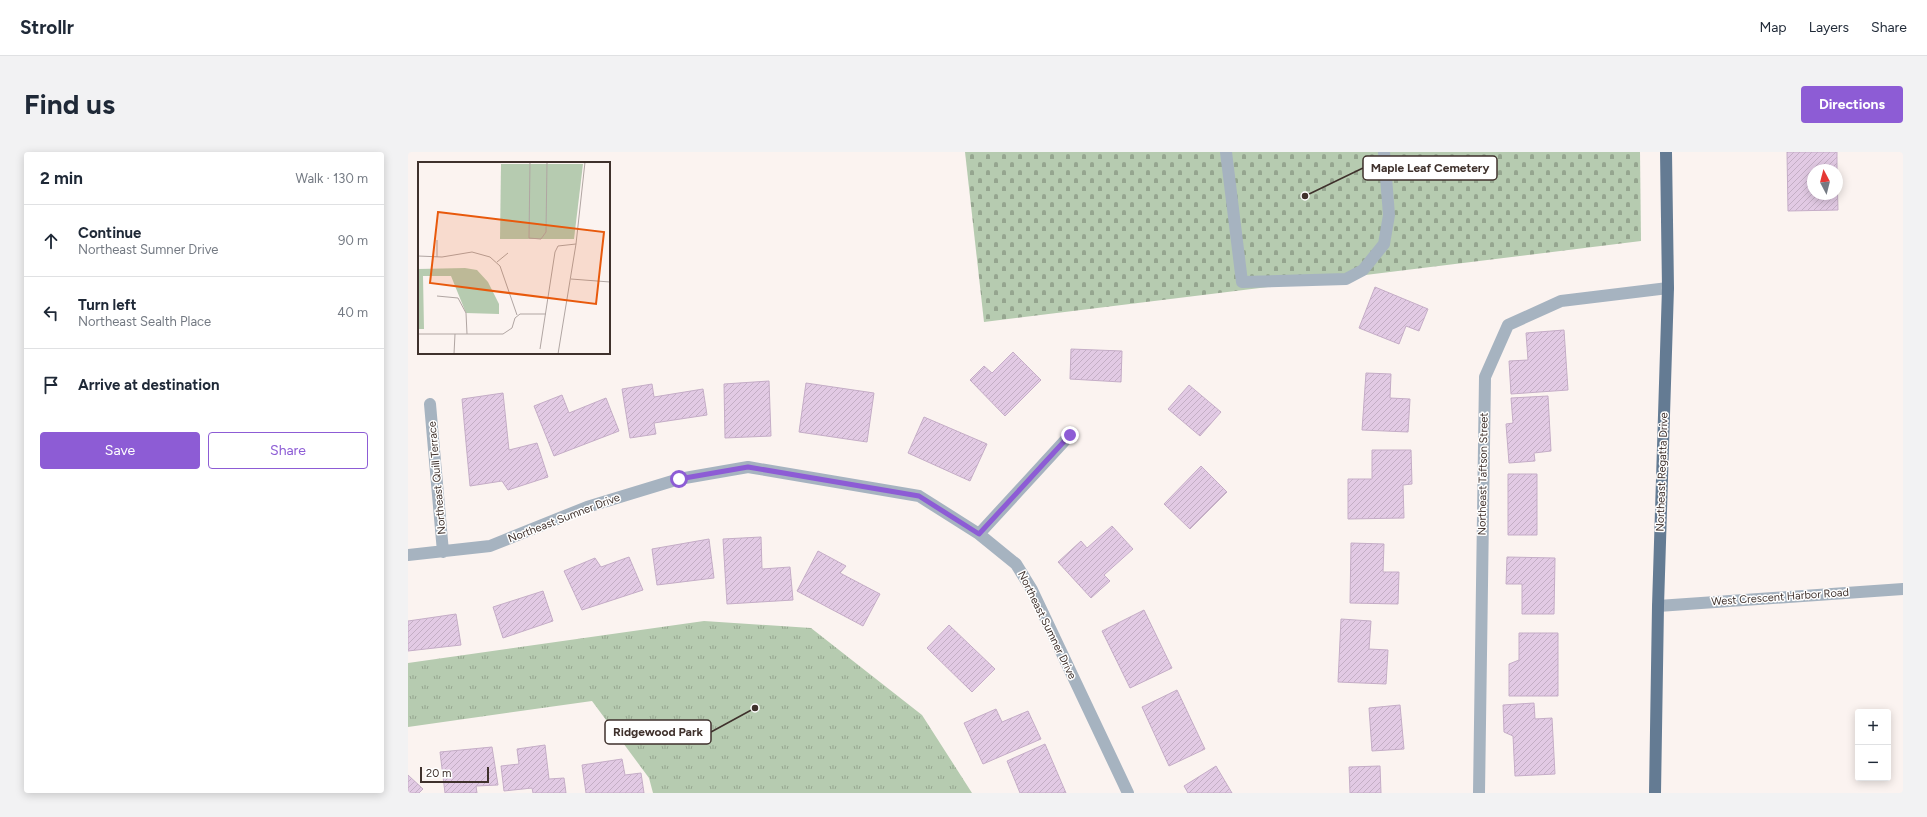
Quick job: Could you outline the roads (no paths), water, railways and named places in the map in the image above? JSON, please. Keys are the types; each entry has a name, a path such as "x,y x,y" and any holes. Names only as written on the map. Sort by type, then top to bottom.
{"main road":[{"name":"Northeast Regatta Drive","path":"1655,793 1658,606 1668,288 1666,152"}],"street":[{"path":"1226,152 1242,282 1346,279 1363,270 1384,244 1389,215 1384,152"},
{"name":"Northeast Taftson Street","path":"1479,793 1485,377 1508,325 1561,301 1668,288"},
{"name":"Northeast Quill Terrace","path":"430,404 443,552"},
{"path":"979,534 1070,435"},
{"name":"Northeast Sumner Drive","path":"408,555 490,546 587,507 679,479 748,467 919,496 979,534 1016,564 1032,590 1128,793"},
{"name":"West Crescent Harbor Road","path":"1658,606 1903,589"}],"place":[{"name":"Maple Leaf Cemetery","path":"1305,196"},
{"name":"Ridgewood Park","path":"755,708"}]}
